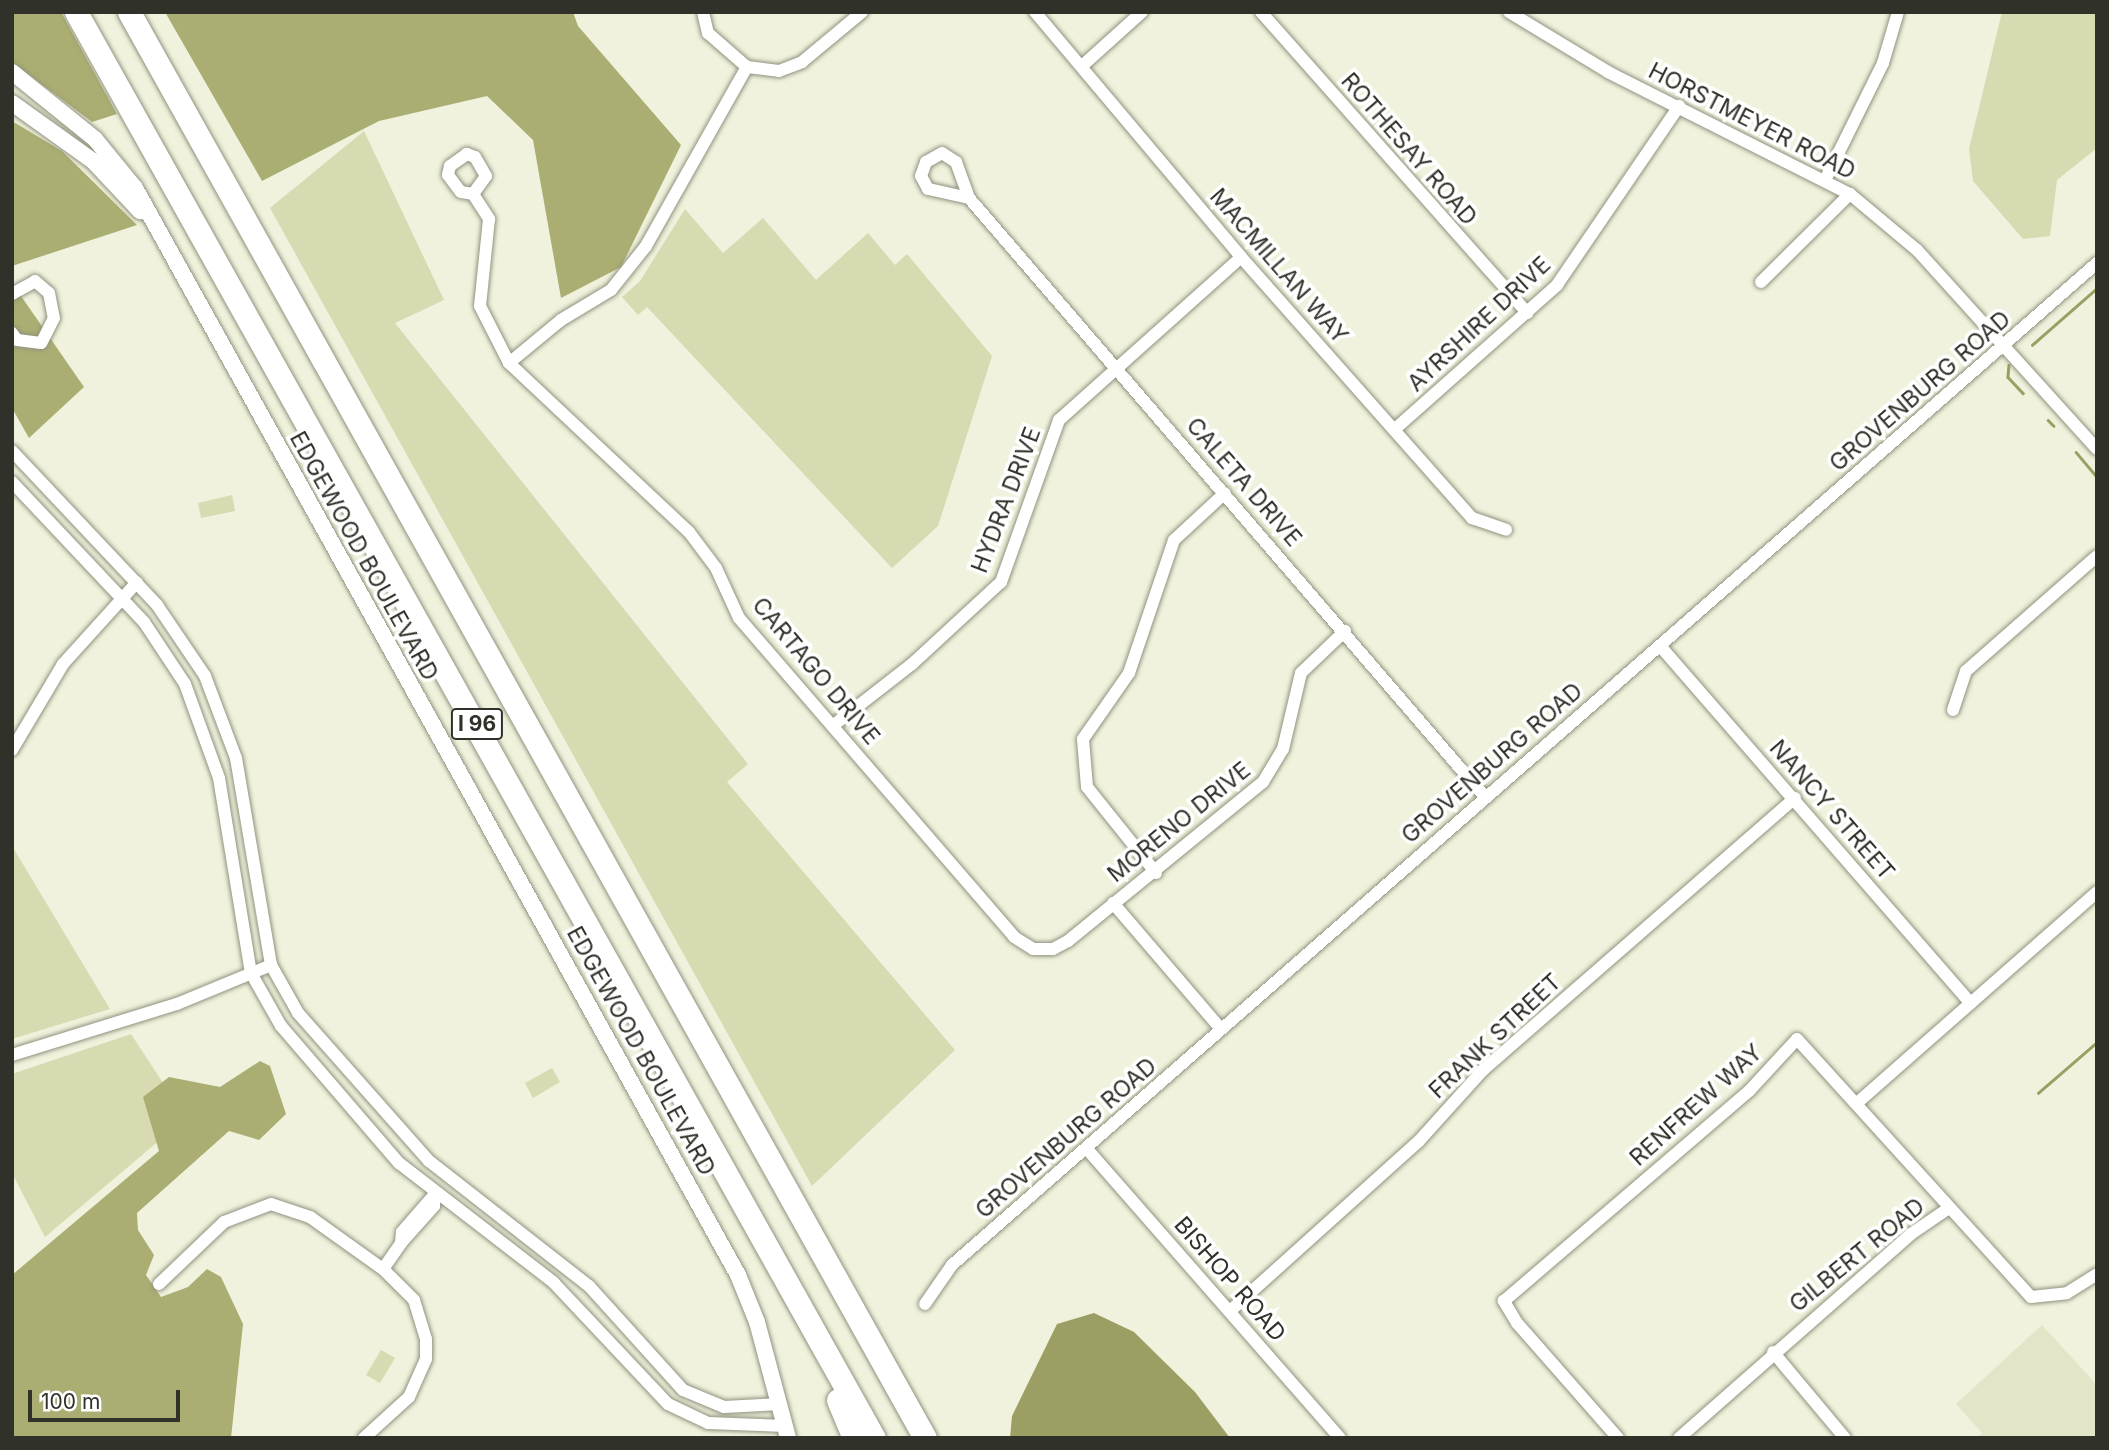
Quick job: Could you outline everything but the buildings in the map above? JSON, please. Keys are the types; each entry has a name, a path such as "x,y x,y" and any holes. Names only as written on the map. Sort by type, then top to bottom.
{"highway":[{"name":"I 96","path":"76,12 874,1438"},
{"name":"I 96","path":"129,12 920,1430"},
{"path":"678,1084 854,1438"},
{"path":"920,1430 936,1438"}],"street":[{"path":"703,12 708,33 747,67 779,71 802,62 862,12"},
{"name":"MACMILLAN WAY","path":"1035,12 1241,257 1472,518 1506,530"},
{"path":"1082,66 1142,12"},
{"name":"ROTHESAY ROAD","path":"1261,12 1527,313"},
{"name":"HORSTMEYER ROAD","path":"1509,12 1531,30 1826,178 1850,194 1917,250 2006,343 2097,449"},
{"path":"1826,178 1883,63 1898,12"},
{"path":"509,363 618,281 646,246 747,67"},
{"name":"EDGEWOOD BOULEVARD","path":"12,72 95,139 135,188 157,232 726,1253 757,1322 787,1432"},
{"path":"12,103 93,160 157,232"},
{"name":"AYRSHIRE DRIVE","path":"1395,429 1557,285 1590,243 1679,106"},
{"name":"CARTAGO DRIVE","path":"473,194 489,219 480,306 509,363 689,532 716,568 739,618 835,724 1014,937 1046,950"},
{"path":"1761,282 1850,194"},
{"name":"CALETA DRIVE","path":"969,198 1485,796"},
{"name":"HYDRA DRIVE","path":"835,724 912,664 1001,582 1059,420 1114,365 1241,257"},
{"name":"GROVENBURG ROAD","path":"925,1304 952,1265 1485,796 1661,647 2097,264"},
{"path":"12,294 35,281 49,293 54,318 41,343 17,340 12,333"},
{"path":"12,451 137,582 180,635 228,730 271,965 298,1013 412,1144 589,1286 683,1390 724,1407 781,1404"},
{"path":"12,482 123,599 167,653 211,749 251,973 281,1026 399,1163 435,1194 554,1283 668,1404 708,1423 787,1432"},
{"path":"1156,873 1087,787 1083,739 1129,673 1174,540 1225,492"},
{"path":"1953,710 1966,671 2097,556"},
{"path":"12,750 63,664 137,582"},
{"name":"MORENO DRIVE","path":"1046,950 1068,941 1113,903 1156,873 1273,771 1301,673 1345,631"},
{"name":"NANCY STREET","path":"1661,647 1971,1003"},
{"name":"FRANK STREET","path":"1230,1311 1418,1142 1483,1070 1795,798"},
{"path":"1949,1208 1857,1103 2097,892"},
{"path":"1113,903 1221,1029"},
{"path":"12,1055 177,1004 271,965"},
{"name":"RENFREW WAY","path":"1618,1438 1517,1323 1504,1301 1750,1090 1797,1040 1857,1103"},
{"name":"BISHOP ROAD","path":"1087,1149 1340,1438"},
{"path":"383,1269 401,1243 402,1232 435,1194"},
{"path":"159,1284 224,1222 271,1204 310,1217 383,1269 414,1300 422,1320 426,1359 409,1397 364,1438"},
{"name":"GILBERT ROAD","path":"1679,1438 1773,1352 1910,1234 1949,1208 2031,1297 2067,1293 2097,1274"},
{"path":"1773,1352 1845,1438"}],"shaded area":[{"path":"12,12 61,12 117,114 92,122 12,62"},
{"path":"165,12 573,12 578,26 681,145 621,267 561,298 533,140 487,96 379,121 262,181"},
{"path":"2002,12 2097,12 2097,148 2057,180 2050,236 2023,239 1973,181 1969,149"},
{"path":"12,121 62,151 137,225 12,266"},
{"path":"364,131 444,300 395,323 748,764 727,782 955,1050 812,1186 270,208"},
{"path":"685,209 723,253 763,218 816,280 868,233 895,265 907,254 992,356 938,526 892,568 647,307 638,315 622,297 640,281"},
{"path":"12,283 84,387 29,438 12,408"},
{"path":"232,495 235,511 201,518 198,503"},
{"path":"12,846 110,1009 12,1039"},
{"path":"131,1034 186,1118 45,1237 12,1173 12,1074"},
{"path":"260,1061 270,1066 286,1114 259,1140 229,1131 137,1213 138,1230 154,1255 146,1275 161,1297 188,1287 207,1269 221,1277 243,1324 231,1438 12,1438 12,1275 159,1151 143,1097 169,1077 220,1087"},
{"path":"552,1068 560,1082 533,1098 525,1083"},
{"path":"1094,1313 1134,1332 1195,1392 1230,1438 1010,1438 1012,1416 1057,1324"},
{"path":"2042,1325 2097,1385 2097,1438 1977,1438 1982,1433 1956,1404"},
{"path":"381,1350 395,1358 380,1383 366,1375"}],"waterway":[{"path":"2032,345 2097,288"},
{"path":"2009,365 2008,377 2023,393"},
{"path":"2048,420 2054,426"},
{"path":"2076,452 2097,477"},
{"path":"2038,1093 2097,1042"}]}
